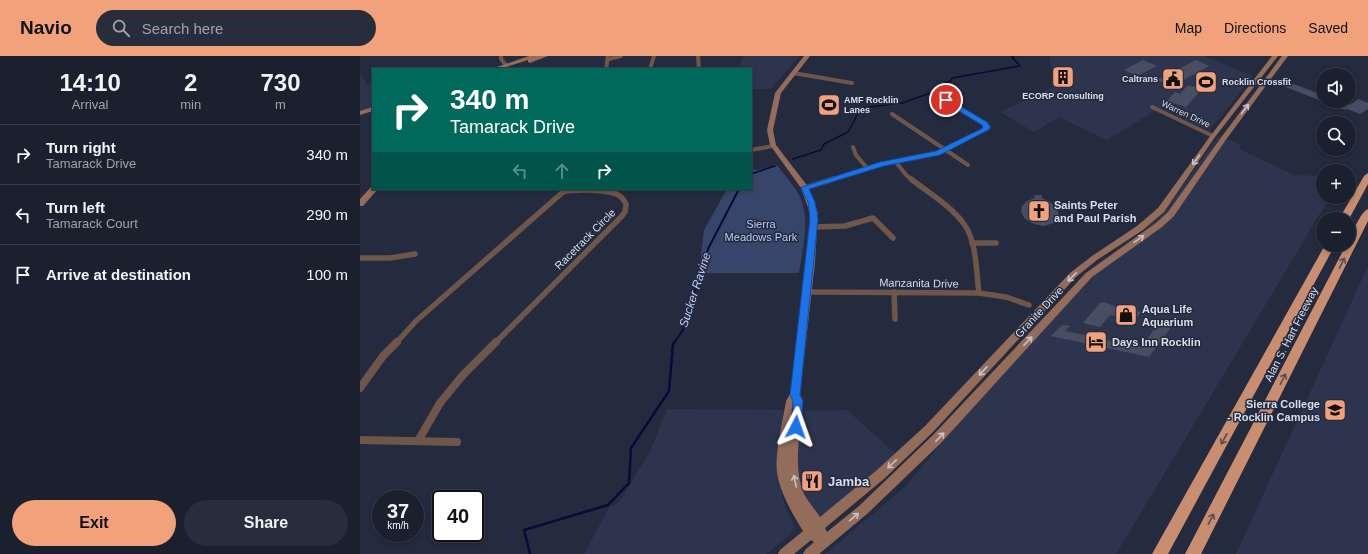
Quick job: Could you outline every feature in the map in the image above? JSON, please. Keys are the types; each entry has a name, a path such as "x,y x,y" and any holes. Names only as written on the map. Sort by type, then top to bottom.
{"highway":[{"path":"1348,212 1368,176"},
{"name":"Alan S. Hart Freeway","path":"1193,554 1368,212"},
{"name":"Alan S. Hart Freeway","path":"1160,554 1326,252"}],"street":[{"path":"501,56 505,67"},
{"path":"505,67 535,56"},
{"path":"505,67 545,56"},
{"path":"606,68 609,57 621,56"},
{"path":"650,68 654,56"},
{"path":"698,56 699,68"},
{"path":"807,56 782,86 775,101 770,138 773,146 805,188 813,208 814,227 807,292 795,395 791,402 789,417 783,477 791,498 824,542"},
{"name":"Granite Drive","path":"809,554 868,505 938,439 1089,275 1159,225 1171,214 1217,138 1276,56"},
{"name":"Granite Drive","path":"784,554 815,530 881,474 928,429 1073,275 1086,264 1156,215 1285,56"},
{"path":"793,73 852,83"},
{"path":"805,188 867,168 895,161 928,156 946,150 981,133 986,129 987,126 941,98"},
{"name":"Warren Drive","path":"1152,107 1217,138"},
{"path":"360,113 372,109"},
{"path":"360,118 372,113"},
{"path":"892,114 968,165"},
{"path":"752,150 773,146"},
{"path":"853,147 856,155 867,168"},
{"path":"895,161 908,176 958,217 967,229 972,243 979,293"},
{"path":"360,204 373,190"},
{"name":"Racetrack Circle","path":"360,388 387,351 416,321 517,234 563,192 570,190 603,190 622,198 626,204 623,215 462,375 440,403 418,441"},
{"path":"814,227 846,226 873,218 893,238"},
{"path":"972,243 996,243"},
{"path":"360,258 390,258 415,254"},
{"name":"Manzanita Drive","path":"807,292 979,293 1006,297 1030,305"},
{"path":"894,292 895,319"},
{"path":"795,395 798,401 793,466 795,484 815,530"},
{"path":"783,467 786,464 795,437"},
{"path":"360,440 457,442"}],"shaded area":[{"path":"743,56 799,56 771,89 752,89 752,68 739,68"},
{"path":"1049,56 1204,56 1253,76 1209,131 1160,108 1107,140 1059,117 1034,132 1000,112 1055,86"},
{"path":"360,75 368,84 372,82 372,107 360,111"},
{"path":"1219,135 1239,144 1241,150 1294,175 1316,176 1316,204 1326,204 1321,212 1316,212 1316,220 1116,554 825,554 906,486 1084,273 1146,229 1167,208"},
{"name":"Sierra College - Rocklin Campus","path":"1368,266 1368,554 1236,554"},
{"path":"667,409 784,410 777,475 785,506 793,522 794,528 791,534 766,554 584,554 609,508 619,502 650,452"},
{"path":"847,410 897,455 812,526 796,502 792,411"}],"green space":[{"name":"Sierra Meadows Park","path":"777,165 800,197 805,215 805,235 799,273 699,273 704,230 726,190 752,190 752,169 759,170"}],"building":[{"path":"1143,60 1157,66 1137,76 1124,70"},
{"path":"1196,60 1209,66 1171,87 1157,80"},
{"name":"ECORP Consulting","path":"1054,71 1071,72 1073,84 1056,83"},
{"path":"1288,82 1316,92 1316,99 1283,86"},
{"path":"1188,85 1202,89 1186,107 1167,101 1175,92 1180,94"},
{"path":"1358,99 1368,103 1368,109 1360,114 1347,109 1345,110 1340,108 1356,108 1356,100"},
{"name":"Saints Peter and Paul Parish","path":"1034,195 1042,195 1042,198 1050,202 1057,209 1060,218 1057,222 1044,226 1034,224 1025,219 1021,212 1022,206 1027,201 1035,198"},
{"name":"Aqua Life Aquarium","path":"1104,302 1117,307 1124,307 1141,312 1135,320 1110,315 1100,327 1083,323 1100,303"},
{"name":"Days Inn Rocklin","path":"1162,319 1171,323 1172,326 1149,357 1051,336 1062,325 1070,326 1065,331 1141,347"}],"waterway":[{"name":"Sucker Ravine","path":"793,159 821,150 824,144 848,132 861,108 902,103 933,92 937,86 951,81 952,78 1020,66 1012,57 1014,56"},
{"name":"Sucker Ravine","path":"752,174 775,166"},
{"name":"Sucker Ravine","path":"674,343 683,330 708,249 738,190"},
{"name":"Sucker Ravine","path":"530,554 524,530 608,505 629,483 631,448 669,391 674,343"}],"place":[{"name":"ECORP Consulting","path":"1063,77"},
{"name":"Caltrans","path":"1173,79"},
{"name":"Rocklin Crossfit","path":"1206,82"},
{"name":"AMF Rocklin Lanes","path":"829,105"},
{"name":"Saints Peter and Paul Parish","path":"1039,211"},
{"name":"Aqua Life Aquarium","path":"1126,315"},
{"name":"Days Inn Rocklin","path":"1096,342"},
{"name":"Sierra College - Rocklin Campus","path":"1335,410"},
{"name":"Jamba","path":"812,481"}],"route":[{"path":"796,427 798,401 795,395 811,262 814,219 811,202 805,188 883,164 938,153 981,133 987,128 984,123 946,100"}]}
